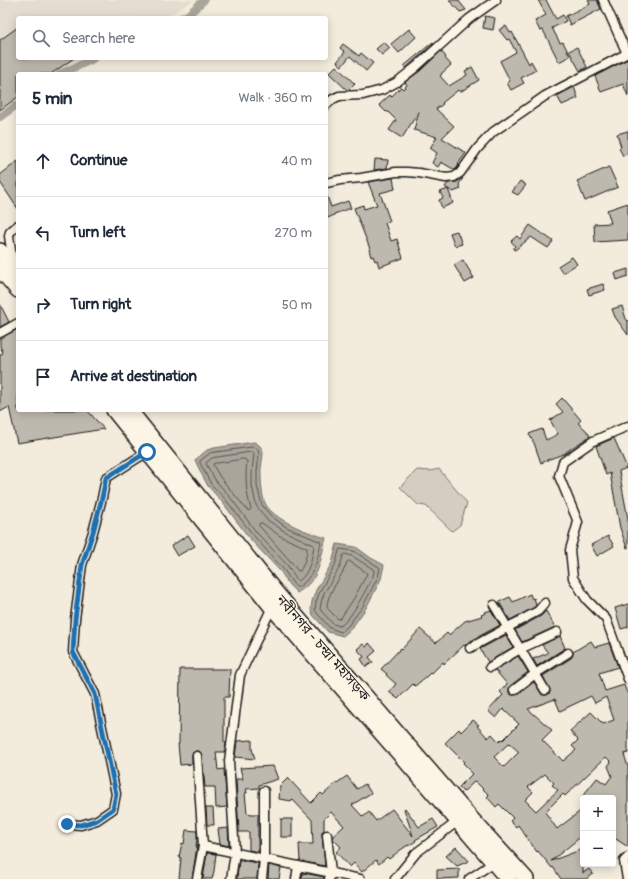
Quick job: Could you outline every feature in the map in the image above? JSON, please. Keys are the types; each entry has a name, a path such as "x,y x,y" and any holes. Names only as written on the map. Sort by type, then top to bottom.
{"highway":[{"path":"0,251 11,271 16,285"},
{"name":"নবীনগর - চন্দ্রা মহাসড়ক","path":"122,412 147,452 272,607 508,879"},
{"name":"নবীনগর - চন্দ্রা মহাসড়ক","path":"122,412 460,807 526,879"}],"street":[{"path":"328,103 339,96 363,95 382,90 397,82 416,67 469,19 496,0"},
{"path":"328,183 340,180 396,172 418,173 446,178 454,177 460,173 478,148 493,132 545,96 624,55 626,52 625,49 603,0"},
{"path":"11,271 9,236 10,232 16,227"},
{"path":"0,333 16,324"},
{"path":"628,426 593,441 563,462 559,476 578,522 570,550 573,578 587,600 606,619 628,679"},
{"path":"67,824 81,825 97,820 113,809 116,794 95,694 73,652 75,619 82,565 93,532 106,478 147,452"},
{"path":"470,648 538,611 545,603"},
{"path":"494,606 545,690"},
{"path":"230,879 235,853 229,761 240,675 272,607"},
{"path":"490,667 520,649 557,632"},
{"path":"514,690 568,652"},
{"path":"197,879 203,846 198,756"},
{"path":"262,879 264,859 264,791"},
{"path":"395,879 416,853 458,821"},
{"path":"327,835 330,876"},
{"path":"203,846 298,866 330,876 360,879"},
{"path":"627,879 624,861 628,856"},
{"path":"469,879 493,863"},
{"path":"296,879 298,866"}],"shaded area":[{"path":"0,0 194,0 167,16 16,16 16,60 78,60 59,72 16,72 16,99 0,109"},
{"path":"439,469 467,503 460,525 452,531 426,506 418,505 400,487 417,470 430,471"}],"water":[{"path":"254,442 260,446 263,452 261,472 262,489 265,503 269,509 292,525 326,538 315,576 311,582 297,593 289,585 281,572 250,539 208,486 195,460 207,450"},
{"path":"337,544 356,547 384,565 381,579 366,608 351,629 343,636 328,632 313,615 311,610 312,601 316,590 332,563"}],"building":[{"path":"449,0 458,0 466,10 460,12"},
{"path":"538,0 546,0 556,19 563,15 566,21 552,28 560,43 563,42 570,56 559,62 543,30 540,31 535,21 546,15"},
{"path":"588,0 597,0 601,9 570,25 566,16 590,4"},
{"path":"485,16 495,18 493,30 483,28"},
{"path":"506,26 510,33 512,32 529,64 531,61 536,70 521,78 524,83 511,90 507,83 510,81 500,61 516,52 509,39 507,40 499,30"},
{"path":"16,28 16,60 71,60 54,72 16,72 16,98 0,110 0,40"},
{"path":"409,29 416,37 399,53 391,44"},
{"path":"384,42 390,48 382,55 376,49"},
{"path":"433,42 434,43 406,68 404,66"},
{"path":"343,44 359,56 361,53 373,63 366,71 350,56 342,66 337,62 345,52 340,48"},
{"path":"577,47 587,67 580,71 569,51"},
{"path":"441,51 451,65 440,76 449,86 467,75 465,71 472,67 479,80 460,92 458,90 436,109 454,126 442,138 466,153 455,170 441,162 438,167 432,163 437,153 430,148 437,137 414,130 419,111 402,138 389,130 396,120 379,105 390,95 391,97 401,87 403,89 407,85 405,82 420,71"},
{"path":"628,59 628,96 623,84 601,92 595,76"},
{"path":"336,66 355,84 349,90 347,90 329,73"},
{"path":"574,87 578,98 562,105 557,96"},
{"path":"628,131 628,153 623,156 619,148 621,147 617,134"},
{"path":"375,159 388,160 387,168 374,170"},
{"path":"16,163 16,206 0,182 0,175"},
{"path":"609,167 618,187 585,201 577,181"},
{"path":"393,178 395,189 380,193 390,221 385,223 391,241 397,239 403,258 379,267 377,260 375,261 373,256 371,257 370,249 354,208 363,205 364,209 377,205 368,182"},
{"path":"463,178 459,184 461,189 453,192 445,187 448,183 457,182"},
{"path":"520,181 526,185 518,195 512,192"},
{"path":"448,189 453,203 442,208 439,200 443,198 440,192"},
{"path":"328,199 331,207 348,201 351,208 328,218"},
{"path":"628,203 628,240 595,242 594,224 611,223 607,210"},
{"path":"530,225 553,241 548,248 531,237 515,250 513,249 515,246 511,241 517,236 520,239"},
{"path":"457,231 462,244 455,246 450,233"},
{"path":"572,257 577,264 563,273 558,266"},
{"path":"463,260 474,278 465,283 454,265"},
{"path":"628,269 628,276 617,280 615,273"},
{"path":"603,284 605,290 589,295 587,289"},
{"path":"0,304 9,322 0,327"},
{"path":"622,306 628,321 628,335 615,317 612,309"},
{"path":"16,330 16,412 89,412 104,429 17,443 9,407 0,412 0,355 3,353 0,346 0,338"},
{"path":"562,398 581,420 578,423 590,436 566,453 541,463 529,434 542,429 546,440 558,434 550,420 563,412 556,404"},
{"path":"614,438 627,468 619,471 628,519 628,548 620,528 610,473 606,475 596,446"},
{"path":"188,535 195,546 177,556 171,546"},
{"path":"608,536 614,546 597,556 591,545"},
{"path":"530,594 532,599 534,598 536,604 535,607 510,620 499,602 510,597 513,602"},
{"path":"628,604 628,627 621,629 615,608"},
{"path":"491,610 500,625 467,643 465,646 464,645 444,664 443,662 415,686 413,684 398,699 389,692 396,684 381,669 420,629 436,643 447,633 449,635 465,621 482,616 481,615 486,613 485,612"},
{"path":"546,611 555,627 522,642 515,630 541,616"},
{"path":"506,635 513,647 488,662 480,649"},
{"path":"560,636 565,648 537,666 533,659 548,653 542,645"},
{"path":"591,641 595,647 609,643 618,667 599,673 605,691 624,685 628,693 628,753 624,754 628,767 628,847 616,839 616,795 583,795 597,778 606,784 612,776 608,766 611,762 606,757 565,796 563,794 545,812 557,829 580,811 580,837 551,861 580,850 580,867 583,867 583,873 589,869 593,874 586,879 561,879 553,867 552,868 538,851 537,852 518,825 516,827 510,821 513,818 499,804 496,807 487,797 489,795 475,781 463,792 459,787 472,774 463,763 464,762 445,743 459,729 461,732 473,720 479,725 477,726 488,738 492,734 499,742 519,724 503,709 496,718 488,711 503,695 500,692 507,684 495,670 518,656 528,672 510,686 509,693 512,695 517,695 534,682 542,695 547,695 550,693 550,690 543,676 571,658 573,652","holes":["591,696 595,703 606,697 614,720 603,724 591,712 570,731 578,740 572,746 576,750 563,761 542,740 552,730 528,709 555,699 560,711","509,743 519,752 504,767 494,757","545,774 554,783 552,785 558,790 536,811 525,800 533,792 528,787"]},
{"path":"369,643 376,651 369,657 373,662 366,667 361,659 364,657 357,649 363,644 366,647"},
{"path":"180,669 230,669 229,697 224,697 225,752 216,752 218,770 224,769 227,807 216,808 215,787 205,787 202,756 199,751 192,753 192,764 180,765 178,744"},
{"path":"252,740 252,749 255,759 235,757 237,741"},
{"path":"273,766 278,779 259,785 259,788 246,789 247,813 258,814 258,852 249,850 249,832 239,832 236,779 243,779 240,768"},
{"path":"347,776 357,789 365,784 371,793 352,805 363,817 369,812 376,821 392,809 413,836 404,809 405,808 419,827 433,819 438,827 415,840 416,841 389,859 387,857 379,864 376,860 362,872 354,863 350,867 336,852 341,847 333,839 333,836 344,826 331,812 324,819 324,830 322,832 325,866 300,861 299,844 313,844 312,820 292,799 292,801 279,799 280,786 288,778 311,803 321,793 323,795"},
{"path":"206,808 213,808 214,825 207,825"},
{"path":"281,819 292,819 292,837 281,837"},
{"path":"228,828 229,846 220,844 218,829"},
{"path":"186,830 197,831 197,846 192,879 179,879 181,858 179,857 182,843 184,844"},
{"path":"456,847 469,861 457,866 446,856"},
{"path":"207,853 216,854 212,879 203,879"},
{"path":"239,860 258,863 257,879 237,879"},
{"path":"269,865 281,868 279,879 268,879"},
{"path":"459,869 459,878 437,879 437,870"},
{"path":"303,873 324,877 324,879 302,879"}],"waterway":[{"path":"185,16 204,0"},
{"path":"64,72 91,60"},
{"path":"0,117 16,105"}],"route":[{"path":"67,824 81,825 97,820 113,809 116,794 95,694 73,652 75,619 82,565 93,532 106,478 147,452"}]}
